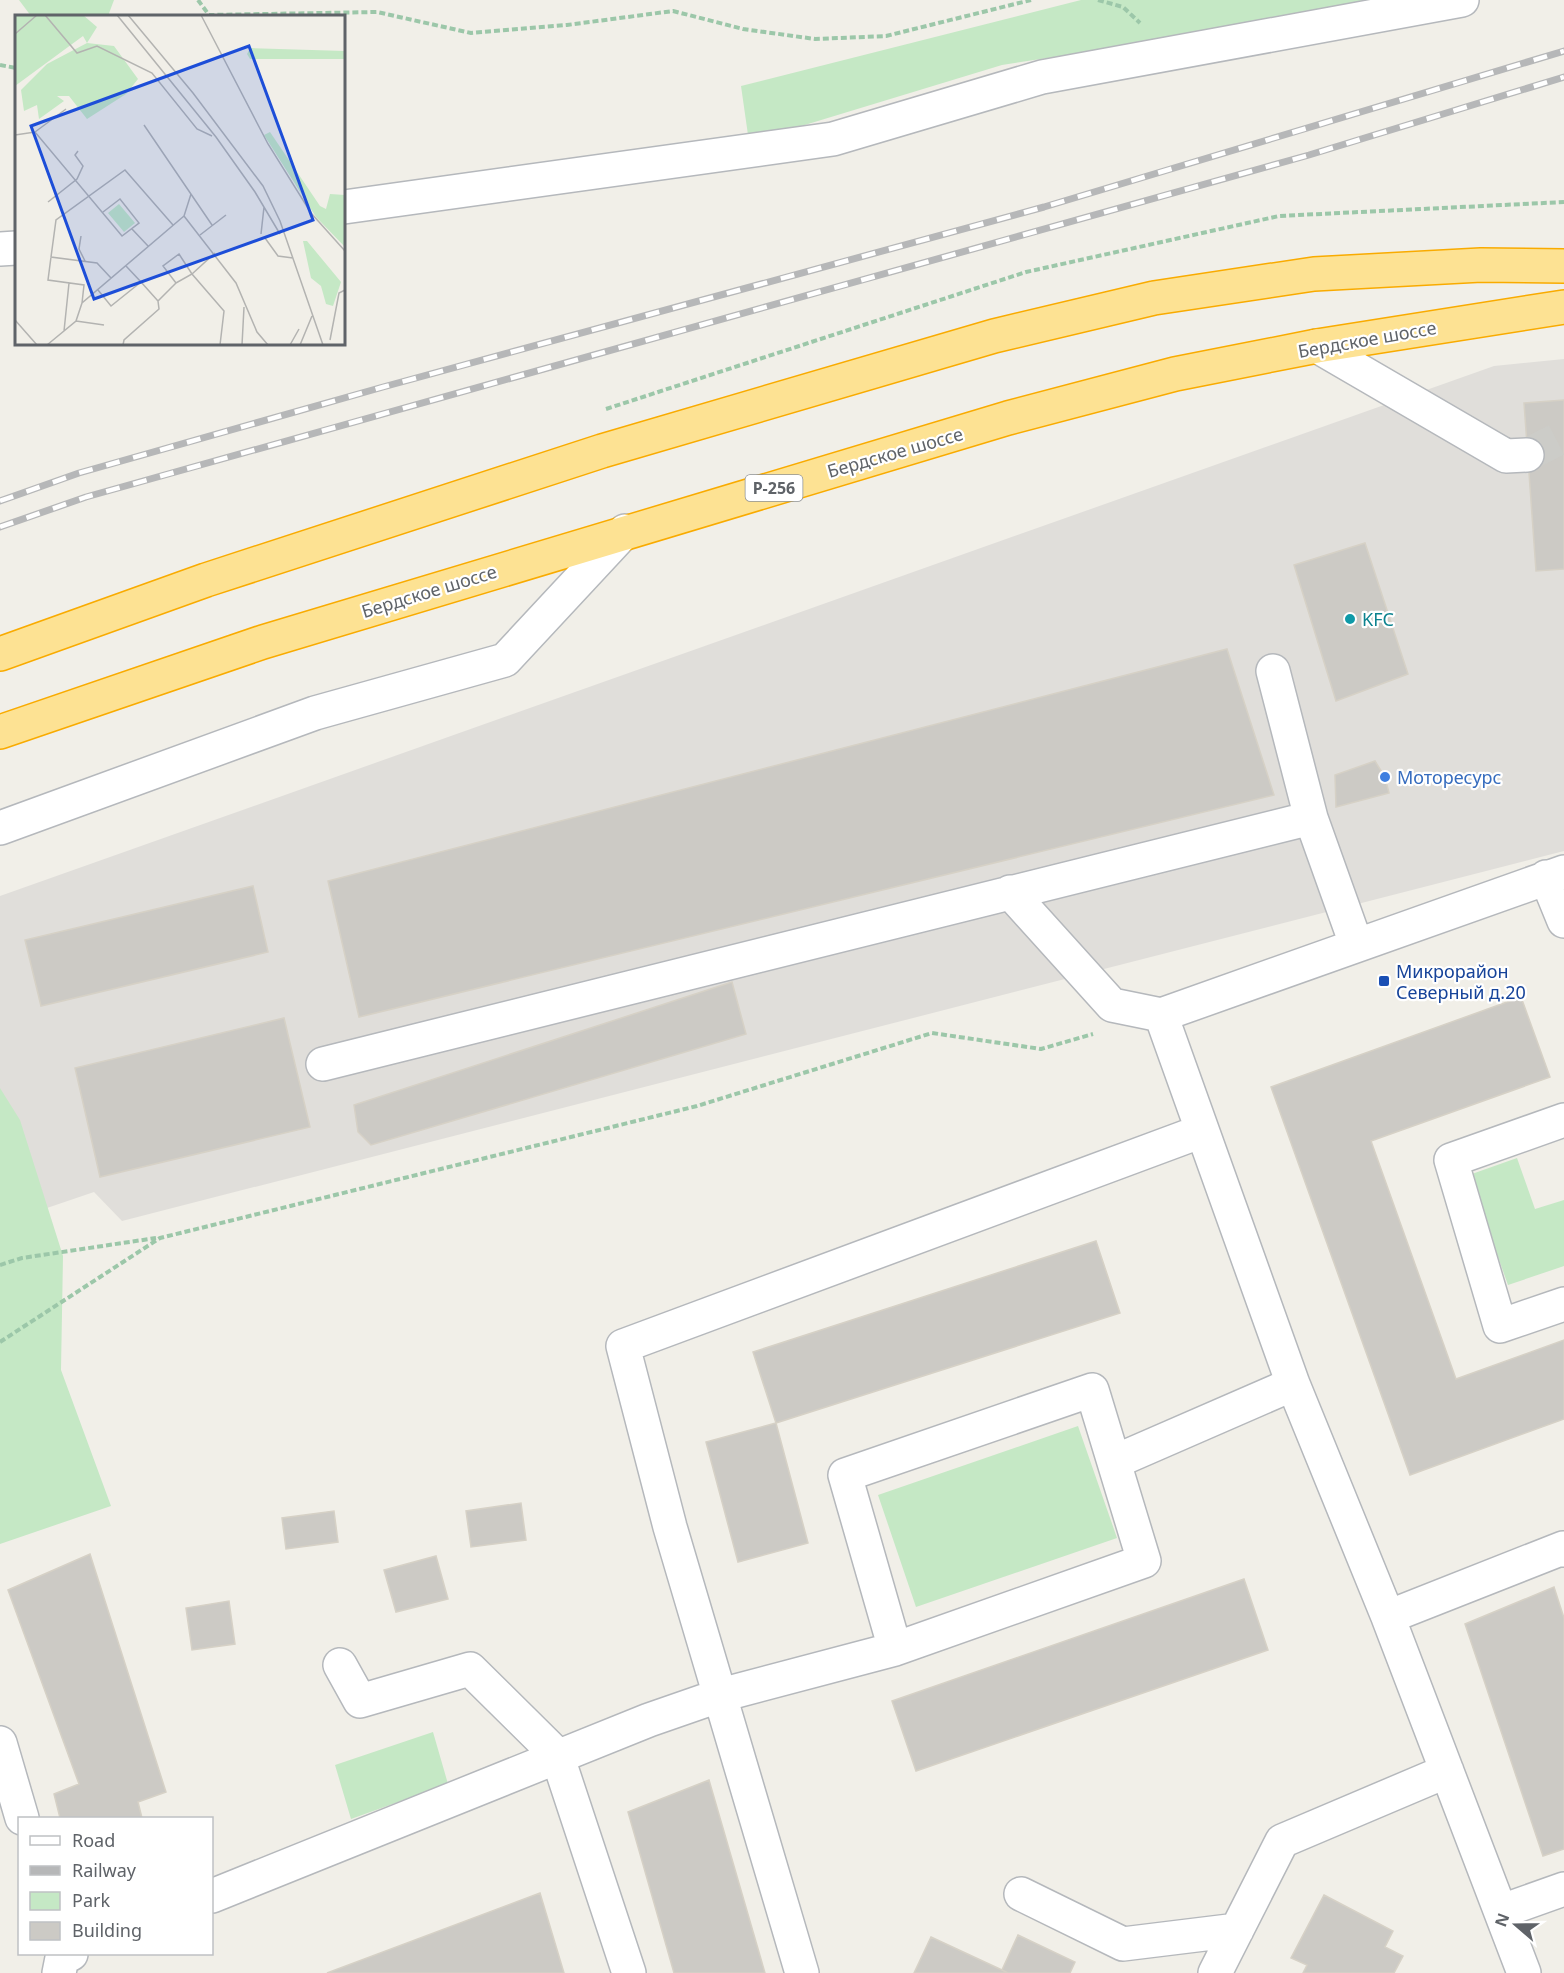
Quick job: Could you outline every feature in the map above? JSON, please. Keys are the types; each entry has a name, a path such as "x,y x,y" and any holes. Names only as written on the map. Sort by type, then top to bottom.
{"highway":[{"path":"0,654 206,580 602,451 994,336 1154,298 1314,274 1481,265 1564,266"},
{"name":"Бердское шоссе","path":"0,732 263,642 626,531 1019,415 1175,374 1317,346 1564,306"}],"street":[{"path":"345,207 833,139 1042,77 1462,0"},
{"path":"0,249 15,248"},
{"path":"1317,346 1506,456 1527,455"},
{"path":"0,828 315,712 505,660 626,531"},
{"path":"1273,671 1311,818 1356,944"},
{"path":"323,1064 1311,818"},
{"path":"1010,892 1112,1005 1161,1014 1555,874 1564,921"},
{"path":"1161,1014 1293,1384 1388,1617 1524,1973"},
{"path":"1564,1120 1451,1160 1500,1326 1564,1304"},
{"path":"802,1973 721,1695 669,1527 623,1346 1202,1131"},
{"path":"1114,1462 1293,1384"},
{"path":"213,1896 557,1755 721,1695 895,1649 1144,1562 1092,1390 845,1474 895,1649"},
{"path":"1388,1617 1564,1548"},
{"path":"340,1665 360,1701 471,1669 557,1755 629,1973"},
{"path":"0,1743 22,1817"},
{"path":"1215,1973 1282,1841 1447,1771"},
{"path":"1502,1911 1564,1889"},
{"path":"1021,1894 1123,1944 1237,1929"}],"path":[{"path":"198,0 207,15"},
{"path":"250,15 377,12 471,33 567,25 673,11 743,29 815,39 886,36 1031,0"},
{"path":"0,65 15,68"},
{"path":"0,1265 22,1258 160,1238 697,1106 932,1034 1041,1049 1095,1033"},
{"path":"0,1342 160,1238"}],"shaded area":[{"path":"1564,359 1564,851 122,1221 94,1192 0,1224 0,896 1494,366"}],"green space":[{"path":"19,0 114,0 108,15 30,15"},
{"path":"1081,0 1373,0 1159,41 1002,65 749,142 741,86"},
{"path":"0,1088 20,1120 63,1256 61,1370 111,1506 0,1544"},
{"path":"1517,1158 1535,1209 1564,1200 1564,1266 1508,1285 1469,1175"},
{"path":"1078,1426 1117,1538 916,1607 878,1495"},
{"path":"433,1732 448,1784 351,1819 335,1765"}],"building":[{"path":"1564,400 1564,569 1536,571 1524,403"},
{"name":"KFC","path":"1365,543 1408,674 1336,701 1294,565"},
{"path":"1227,649 1274,795 359,1017 328,881"},
{"path":"1375,761 1385,777 1389,793 1336,807 1335,775"},
{"path":"253,886 268,952 41,1006 25,940"},
{"path":"732,982 746,1034 371,1145 358,1132 354,1105"},
{"path":"1521,997 1550,1077 1371,1141 1456,1379 1564,1340 1564,1419 1410,1475 1271,1087"},
{"path":"284,1018 310,1127 100,1177 75,1068"},
{"path":"1096,1241 1120,1313 776,1423 753,1352"},
{"path":"776,1423 808,1543 738,1562 706,1442"},
{"path":"521,1503 526,1540 471,1547 466,1511"},
{"path":"334,1511 338,1542 286,1549 282,1518"},
{"path":"90,1554 166,1792 138,1802 142,1817 60,1817 54,1794 79,1784 8,1590"},
{"path":"436,1556 448,1599 396,1612 384,1570"},
{"path":"1244,1579 1268,1650 916,1771 892,1701"},
{"path":"1554,1587 1564,1618 1564,1849 1543,1856 1465,1624"},
{"path":"229,1601 235,1644 192,1650 186,1608"},
{"path":"709,1780 765,1973 674,1973 628,1812"},
{"path":"540,1893 564,1973 327,1973"},
{"path":"1324,1895 1393,1931 1385,1947 1403,1956 1394,1973 1303,1973 1307,1965 1291,1958"},
{"path":"1018,1935 1075,1962 1070,1973 1008,1973 1002,1970"},
{"path":"931,1937 1002,1970 1008,1973 914,1973"}],"tunnel":[{"path":"1527,455 1564,436"}],"railway":[{"path":"0,501 79,473 383,387 1044,207 1564,51"},
{"path":"0,527 86,497 1309,155 1564,77"}],"place":[{"name":"KFC","path":"1350,619"},
{"name":"Моторесурс","path":"1385,777"},
{"name":"Микрорайон Северный д.20","path":"1384,981"}]}
